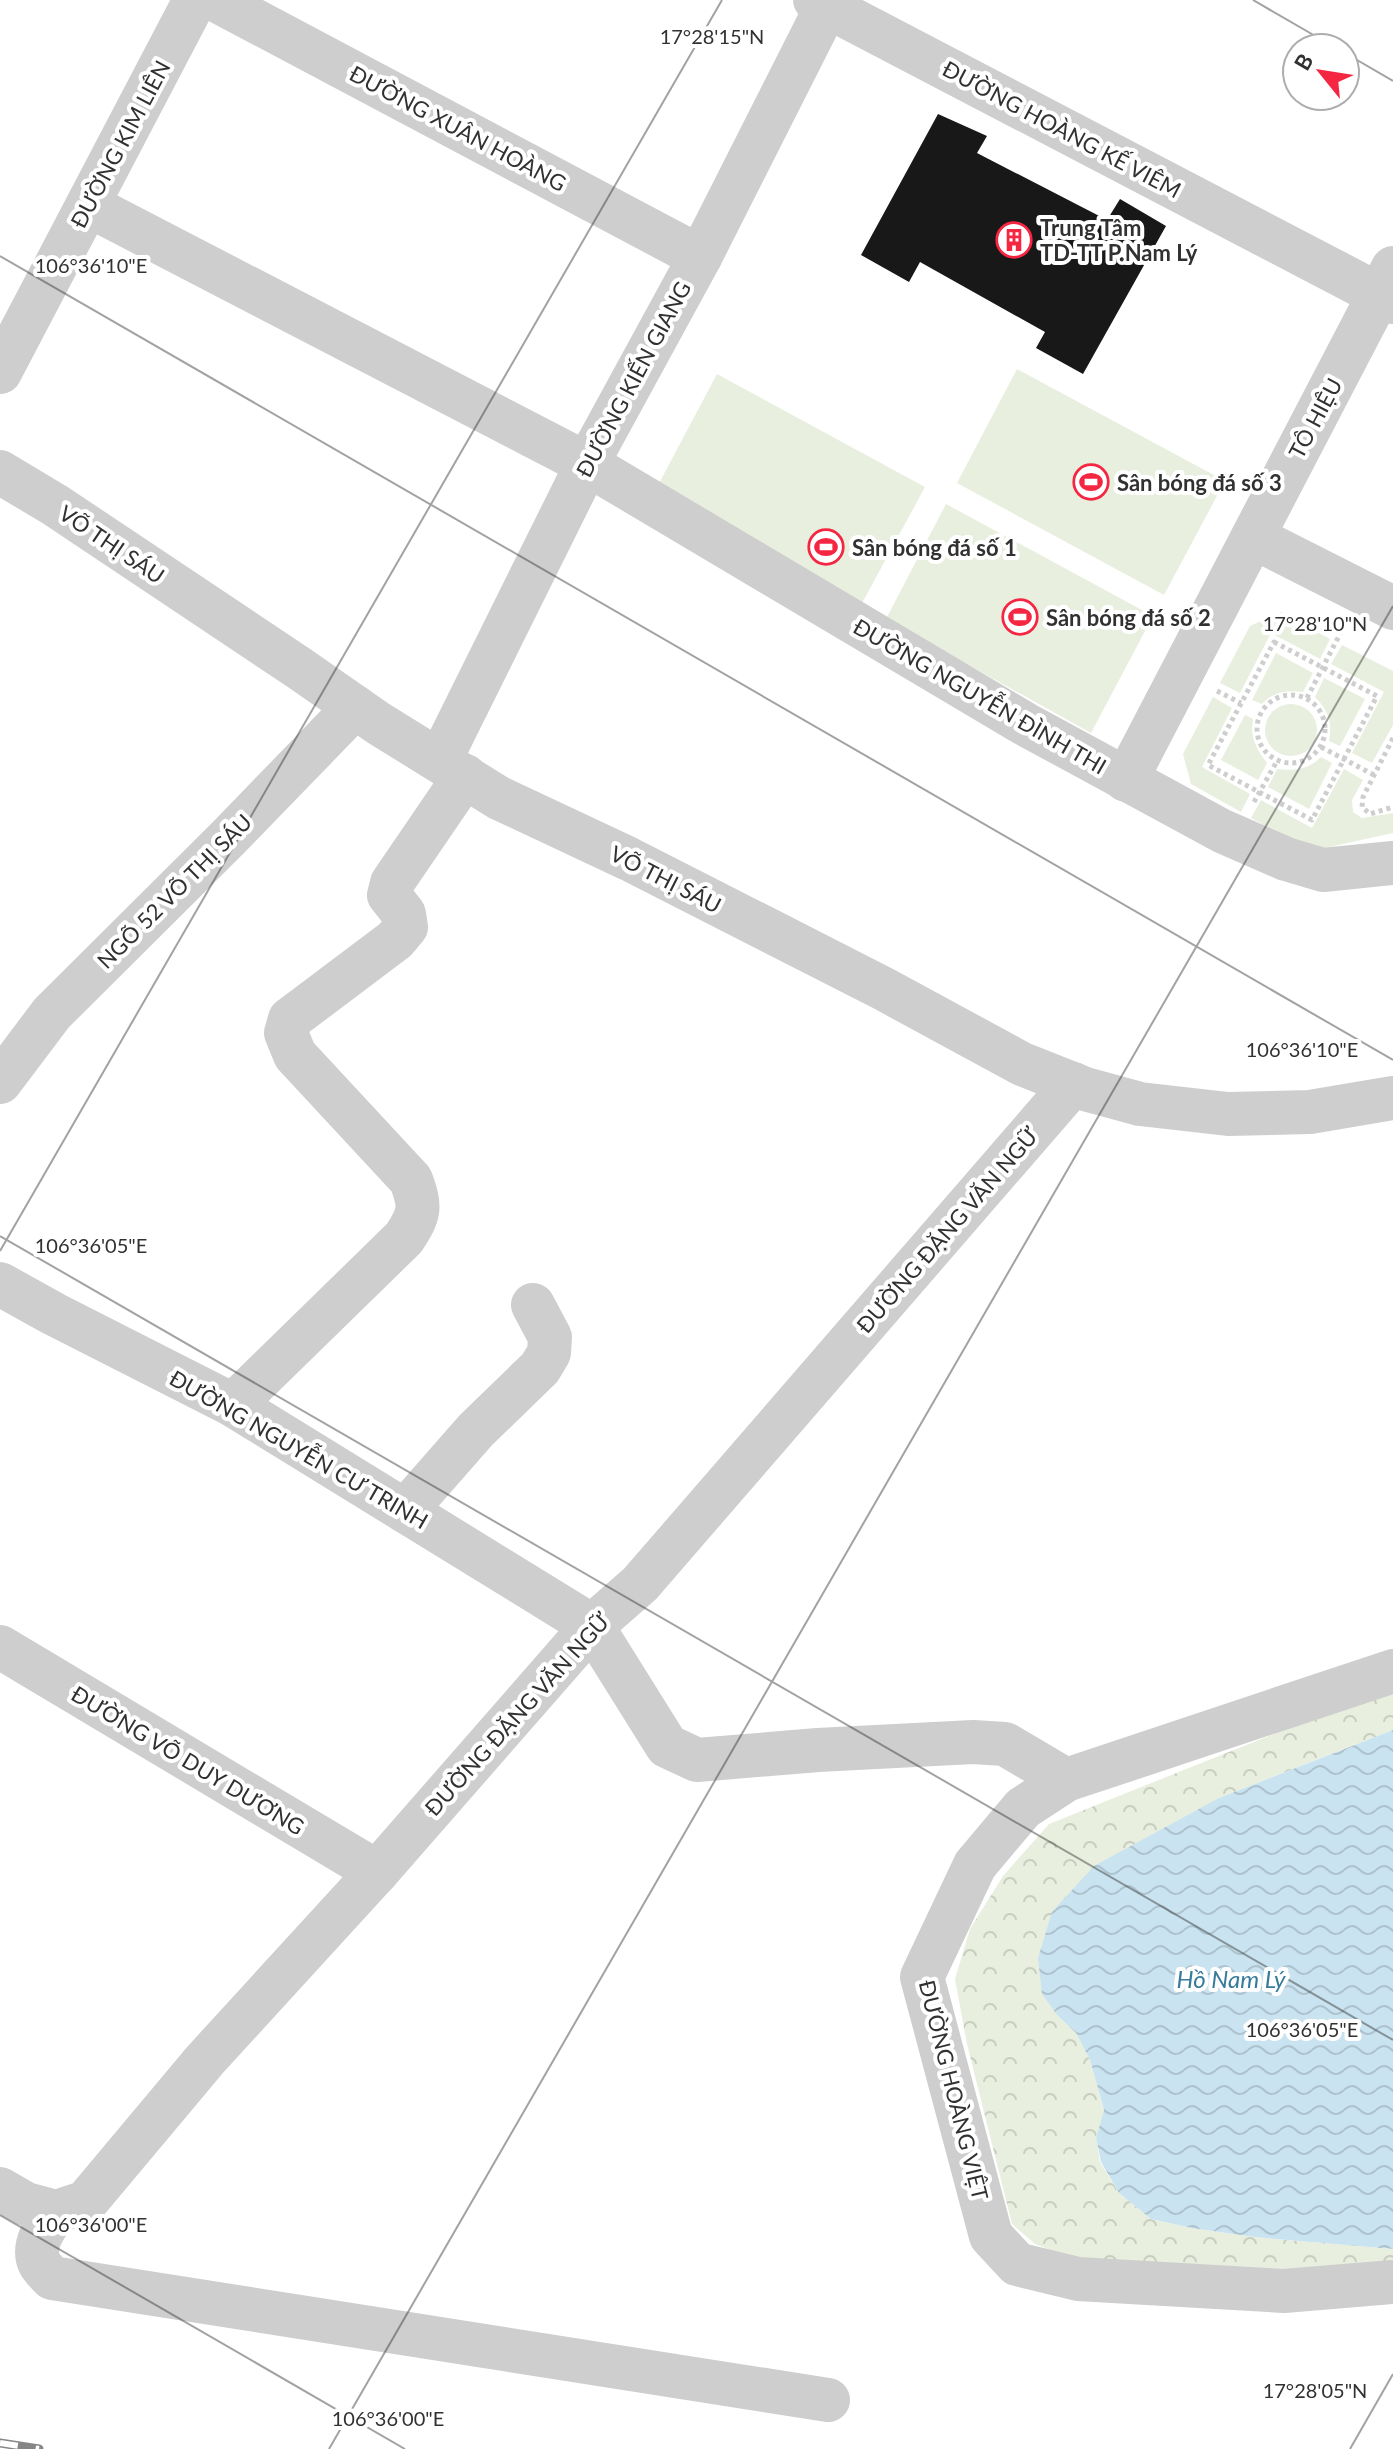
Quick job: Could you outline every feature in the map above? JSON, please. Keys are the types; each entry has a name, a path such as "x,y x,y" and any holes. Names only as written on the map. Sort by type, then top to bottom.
{"street":[{"name":"ĐƯỜNG KIM LIÊN","path":"0,372 195,0"},
{"name":"ĐƯỜNG XUÂN HOÀNG","path":"216,0 700,257"},
{"name":"ĐƯỜNG KIẾN GIANG","path":"233,1405 404,1238 417,1218 419,1202 411,1180 295,1055 286,1033 290,1019 395,940 406,927 404,914 389,895 392,883 452,768 587,464 700,257 824,2"},
{"name":"ĐƯỜNG HOÀNG KẾ VIÊM","path":"824,2 1388,288"},
{"name":"ĐƯỜNG NGUYỄN ĐÌNH THI","path":"88,205 587,464 1025,724 1222,831 1286,859 1323,870 1393,863"},
{"name":"TÔ HIỆU","path":"1126,780 1388,288"},
{"name":"VÕ THỊ SÁU","path":"0,472 68,514 355,707 499,798 629,859 884,989 1022,1064 1073,1084 1140,1104 1228,1114 1310,1112 1393,1098"},
{"path":"1253,537 1377,600"},
{"name":"NGÕ 52 VÕ THỊ SÁU","path":"0,1082 52,1013 355,707"},
{"name":"ĐƯỜNG ĐẶNG VĂN NGỮ","path":"56,2212 86,2202 205,2060 377,1872 592,1626 640,1584 1073,1084"},
{"name":"ĐƯỜNG NGUYỄN CƯ TRINH","path":"0,1284 233,1405 592,1626"},
{"path":"405,1511 476,1430 545,1361 550,1337 533,1305"},
{"path":"592,1626 667,1746 697,1760 973,1742 1005,1744 1066,1780"},
{"name":"ĐƯỜNG VÕ DUY DƯƠNG","path":"0,1647 377,1872"},
{"name":"ĐƯỜNG HOÀNG VIỆT","path":"1393,1671 1066,1780 1023,1808 975,1865 922,1977 991,2236 1017,2264 1078,2279 1284,2291 1393,2282"},
{"path":"0,2189 26,2204 56,2212 44,2228 38,2247 39,2261 52,2278 828,2400"}],"path":[{"path":"1307,698 1323,668 1377,600"},
{"path":"1274,642 1377,696 1344,759 1312,820 1208,765 1274,642"},
{"path":"1295,694 1307,698 1322,714 1325,725 1321,747 1305,761 1283,763 1273,758 1258,741 1256,729 1264,707 1284,695 1295,694"},
{"path":"1393,738 1363,797 1362,807 1370,814 1393,807"},
{"path":"1321,747 1374,775"}],"green space":[{"name":"Sân bóng đá số 3","path":"1017,369 1225,481 1164,595 957,483"},
{"name":"Sân bóng đá số 1","path":"717,374 925,487 861,605 656,489"},
{"name":"Sân bóng đá số 2","path":"946,504 1153,616 1091,733 886,619"},
{"path":"1281,612 1330,639 1320,659 1271,633 1240,693 1220,683 1250,626"},
{"path":"1342,645 1393,671 1393,725 1372,763 1352,753 1384,692 1331,664"},
{"path":"1276,653 1313,673 1303,692 1281,693 1262,704 1252,700"},
{"path":"1324,678 1365,699 1340,746 1329,741 1328,717 1315,697"},
{"path":"1213,697 1232,708 1202,767 1250,794 1241,812 1191,784 1183,754"},
{"path":"1291,704 1310,711 1317,730 1310,749 1291,756 1272,749 1265,730 1272,711"},
{"path":"1245,715 1253,719 1255,742 1267,763 1258,780 1221,760"},
{"path":"1321,757 1332,763 1309,809 1268,787 1277,769 1300,769"},
{"path":"1344,769 1363,780 1352,800 1353,812 1362,818 1393,813 1393,833 1311,851 1251,818 1261,800 1312,828"},
{"path":"1393,1691 1393,1730 1219,1798 1058,2016 1076,2033 1090,2060 1104,2111 1096,2137 1100,2162 1119,2193 1151,2219 1254,2237 1393,2249 1393,2274 1334,2278 1077,2260 1035,2244 1012,2224 967,2044 955,1979 970,1929 1003,1876 1049,1824 1366,1697"}],"water":[{"name":"Hồ Nam Lý","path":"1393,1730 1393,2249 1254,2237 1151,2219 1119,2193 1101,2162 1096,2138 1104,2110 1090,2060 1076,2033 1042,1994 1038,1958 1052,1912 1094,1866 1219,1798"}],"building":[{"name":"Trung Tâm TD-TT P.Nam Lý","path":"938,114 987,136 977,153 1107,220 1120,199 1166,226 1083,374 1036,348 1045,332 920,262 909,282 861,255"}],"railway":[{"path":"0,2443 39,2449"}],"place":[{"name":"Trung Tâm TD-TT P.Nam Lý","path":"1014,240"},
{"name":"Sân bóng đá số 3","path":"1091,482"},
{"name":"Sân bóng đá số 1","path":"826,547"},
{"name":"Sân bóng đá số 2","path":"1020,617"}]}
